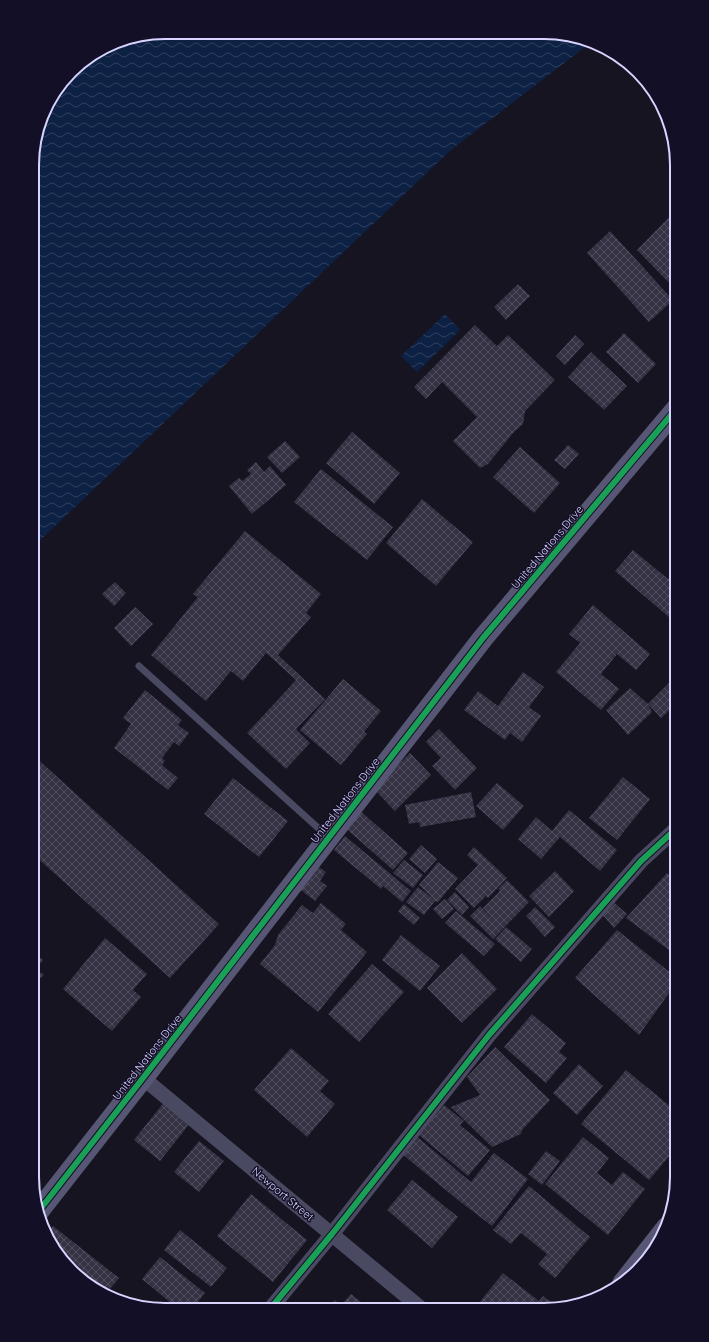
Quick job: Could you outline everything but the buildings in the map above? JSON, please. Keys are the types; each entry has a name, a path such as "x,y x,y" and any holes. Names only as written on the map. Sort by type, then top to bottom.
{"street":[{"name":"United Nations Drive","path":"43,1206 483,638 670,416"},
{"path":"275,1303 332,1234 489,1035 641,861 670,834"},
{"name":"Newport Street","path":"143,1078 415,1303"}],"lane":[{"path":"139,666 329,838"}],"water":[{"path":"165,39 544,39 568,41 586,47 451,150 39,541 40,149 43,133 56,102 65,88 82,70 109,52 125,46 141,41"},
{"path":"445,314 460,330 417,372 401,356"}],"cycle path":[{"path":"43,1206 483,638 670,416"},
{"path":"275,1303 332,1234 489,1035 641,861 670,834"}]}
